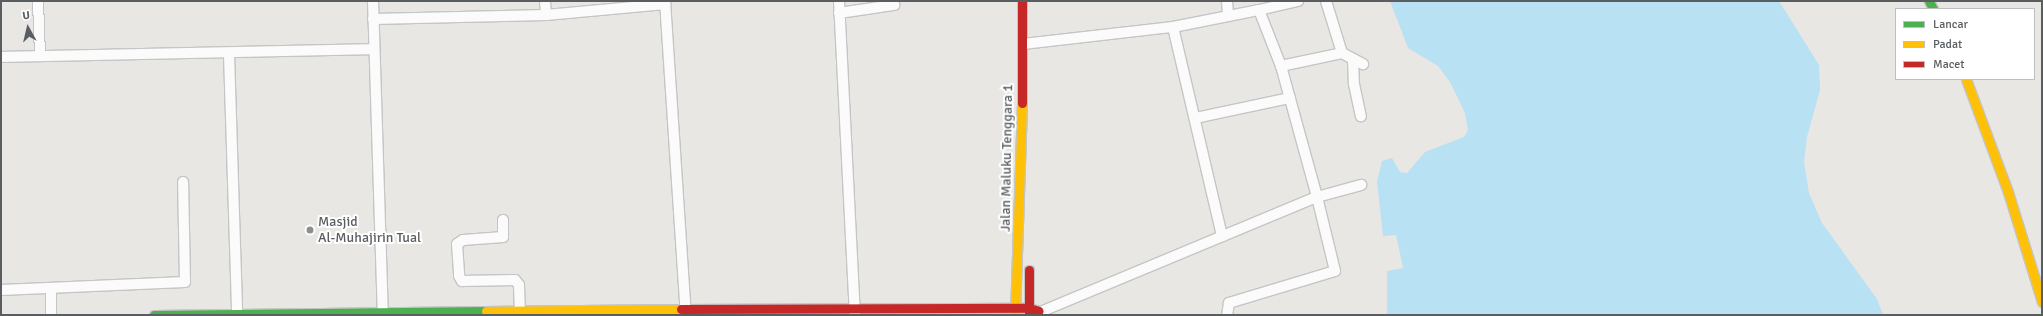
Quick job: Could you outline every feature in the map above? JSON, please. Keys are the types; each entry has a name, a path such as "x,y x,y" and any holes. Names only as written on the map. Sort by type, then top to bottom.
{"main road":[{"name":"Jalan Maluku Tenggara 1","path":"1022,1 1028,44 1031,153"},
{"name":"Jalan Maluku Tenggara 1","path":"1015,312 1028,44 1032,1"},
{"path":"1966,80 2008,192 2042,302"},
{"path":"154,315 520,310 542,312 686,313 1033,312 1029,263"}],"street":[{"path":"38,1 40,56"},
{"path":"373,1 383,313"},
{"path":"545,1 546,15"},
{"path":"839,1 855,312"},
{"path":"1227,1 1228,16"},
{"path":"1028,44 1173,27 1298,1"},
{"path":"1326,1 1342,53"},
{"path":"373,19 546,15 665,3 686,313"},
{"path":"839,14 894,5"},
{"path":"1227,315 1229,303 1335,271 1317,197 1281,66 1259,10"},
{"path":"1173,27 1222,236"},
{"path":"1,57 229,54 374,49"},
{"path":"1281,66 1342,53 1362,64"},
{"path":"229,54 237,314"},
{"path":"1353,59 1354,84 1361,116"},
{"path":"1195,118 1290,98"},
{"path":"1,290 185,282 183,182"},
{"path":"1033,312 1317,197 1361,185"},
{"path":"503,220 503,237 463,240 457,244 459,276 462,281 515,280 519,285 520,310"},
{"path":"50,315 51,288"}],"water":[{"path":"1390,1 1779,1 1819,65 1820,90 1807,137 1804,162 1809,193 1822,223 1877,299 1883,315 1387,315 1387,271 1403,268 1396,235 1383,236 1377,182 1382,161 1392,158 1400,172 1407,173 1425,152 1464,137 1468,130 1465,113 1450,82 1438,66 1408,48"}],"traffic: fast":[{"path":"1929,1 1932,8"},
{"path":"154,315 486,311"}],"traffic: slow":[{"path":"1966,80 2008,192 2042,302"},
{"path":"1015,315 1022,103"},
{"path":"486,311 681,309"}],"traffic: jam":[{"path":"1022,1 1022,103"},
{"path":"1029,270 1029,315"},
{"path":"681,309 1029,308 1039,311"}],"place":[{"name":"Masjid Al-Muhajirin Tual","path":"310,230"}]}
